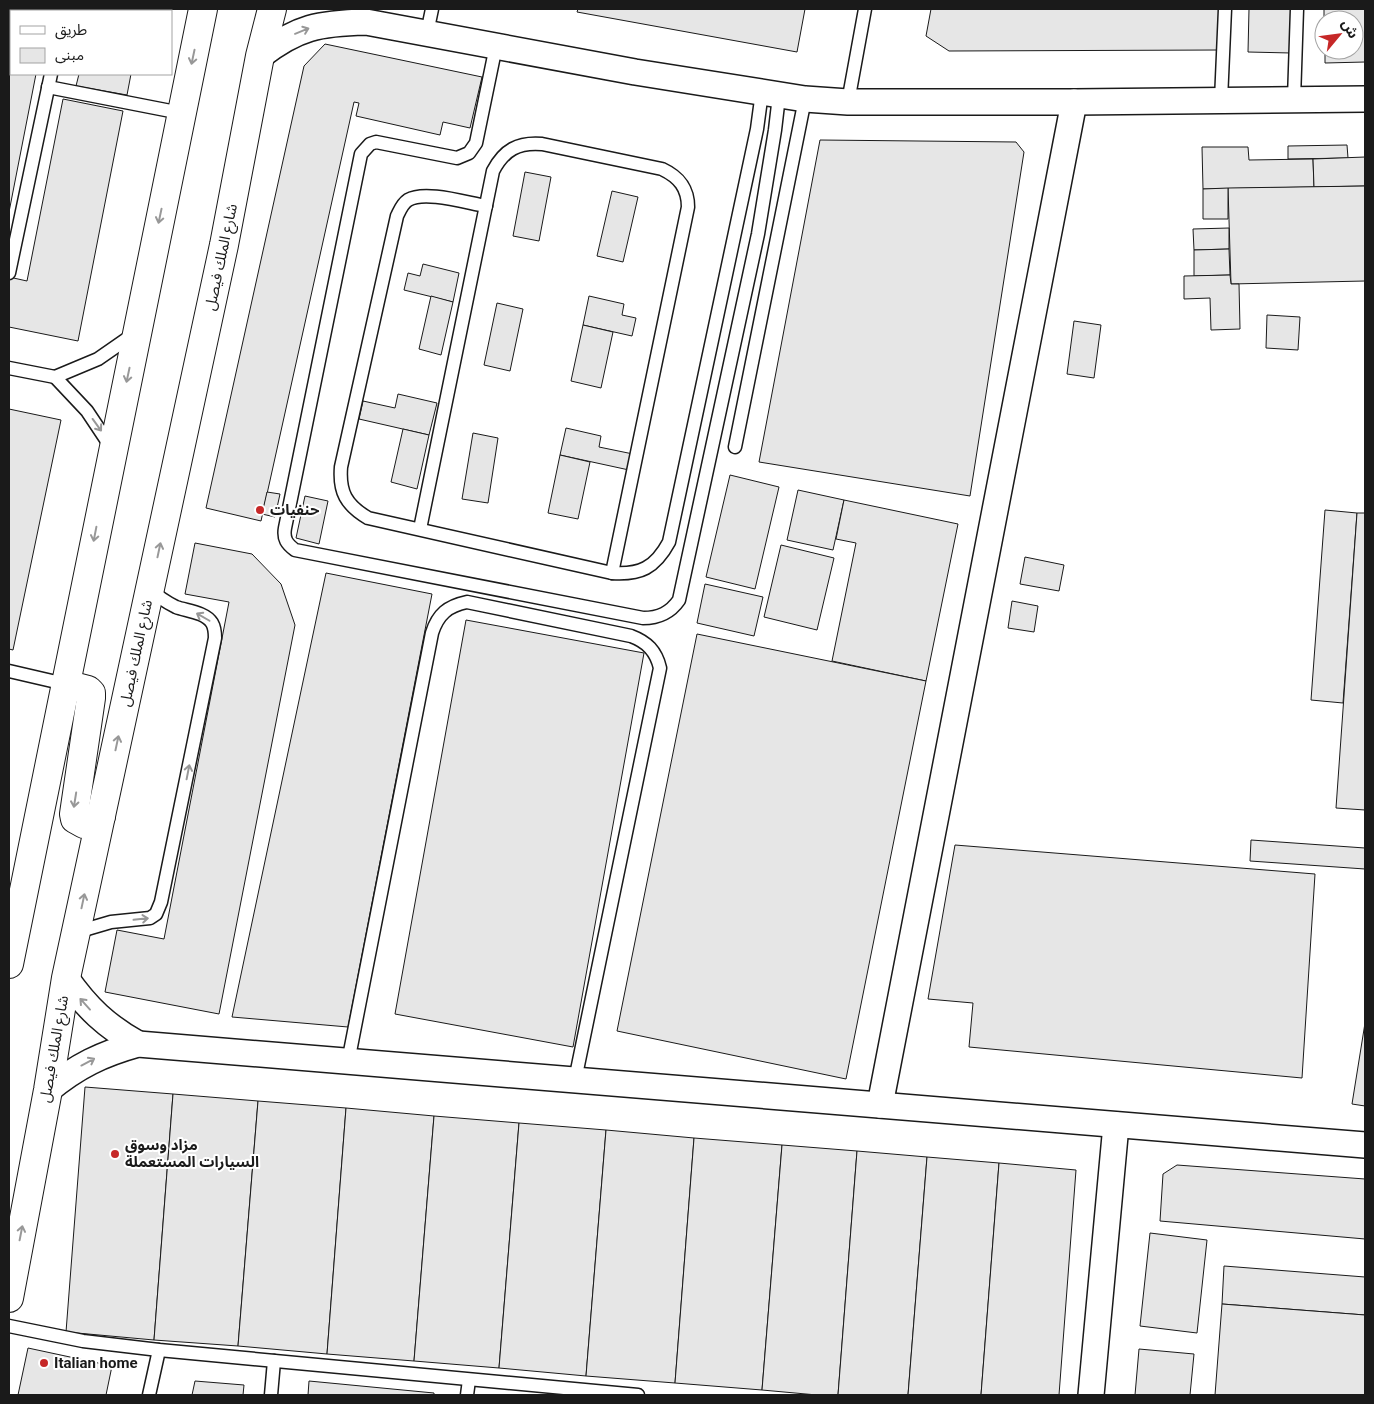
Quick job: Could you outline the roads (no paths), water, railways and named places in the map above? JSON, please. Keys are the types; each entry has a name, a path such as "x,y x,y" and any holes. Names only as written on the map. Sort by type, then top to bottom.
{"main road":[{"path":"9,964 18,888 65,684 203,9"},
{"name":"شارع الملك فيصل","path":"9,1298 48,1090 66,978 224,245 260,56 272,9"},
{"path":"65,684 88,690 91,693 74,814 75,820 84,824 102,816"}],"street":[{"path":"338,9 366,22"},
{"path":"260,56 288,37 303,30 332,22 366,22 635,72 805,99 848,102 1365,99"},
{"path":"880,1105 1074,102"},
{"path":"66,978 80,998 97,1016 116,1032 138,1044"},
{"path":"48,1090 68,1074 89,1061 113,1050 138,1044 1365,1145"},
{"path":"1091,1395 1116,1125"}],"lane":[{"path":"427,33 432,9"},
{"path":"848,102 865,9"},
{"path":"1221,100 1225,9"},
{"path":"1294,100 1297,9"},
{"path":"496,46 476,143 469,154 457,158 376,142 370,144 361,154 285,528 285,540 295,550 643,618 660,616 674,607 679,600 758,234 775,130 770,94"},
{"path":"9,273 51,75"},
{"path":"48,87 181,113"},
{"path":"486,206 422,196 406,201 400,208 341,467 340,480 342,492 348,503 357,512 368,518 612,573 640,572 652,565 662,554 669,542 754,139 770,94"},
{"path":"735,448 805,99"},
{"path":"420,529 493,171 499,161 507,152 518,146 530,143 662,169 680,181 688,197 688,207 612,573"},
{"path":"9,368 55,377 98,359 136,333"},
{"path":"55,377 87,411 112,448"},
{"path":"77,932 111,922 150,918 156,914 161,902 215,638 215,630 212,623 206,617 159,598 150,589"},
{"path":"348,1062 432,633 440,615 448,608 467,602 631,636 642,640 651,647 657,657 660,668 575,1080"},
{"path":"9,671 65,684"},
{"path":"9,1326 83,1341 159,1350 638,1395"},
{"path":"149,1395 159,1350"},
{"path":"271,1395 274,1361"},
{"path":"467,1395 469,1380"}],"place":[{"name":"حنفيات","path":"260,510"},
{"name":"مزاد وسوق السيارات المستعملة","path":"115,1154"},
{"name":"Italian home","path":"44,1363"}]}
